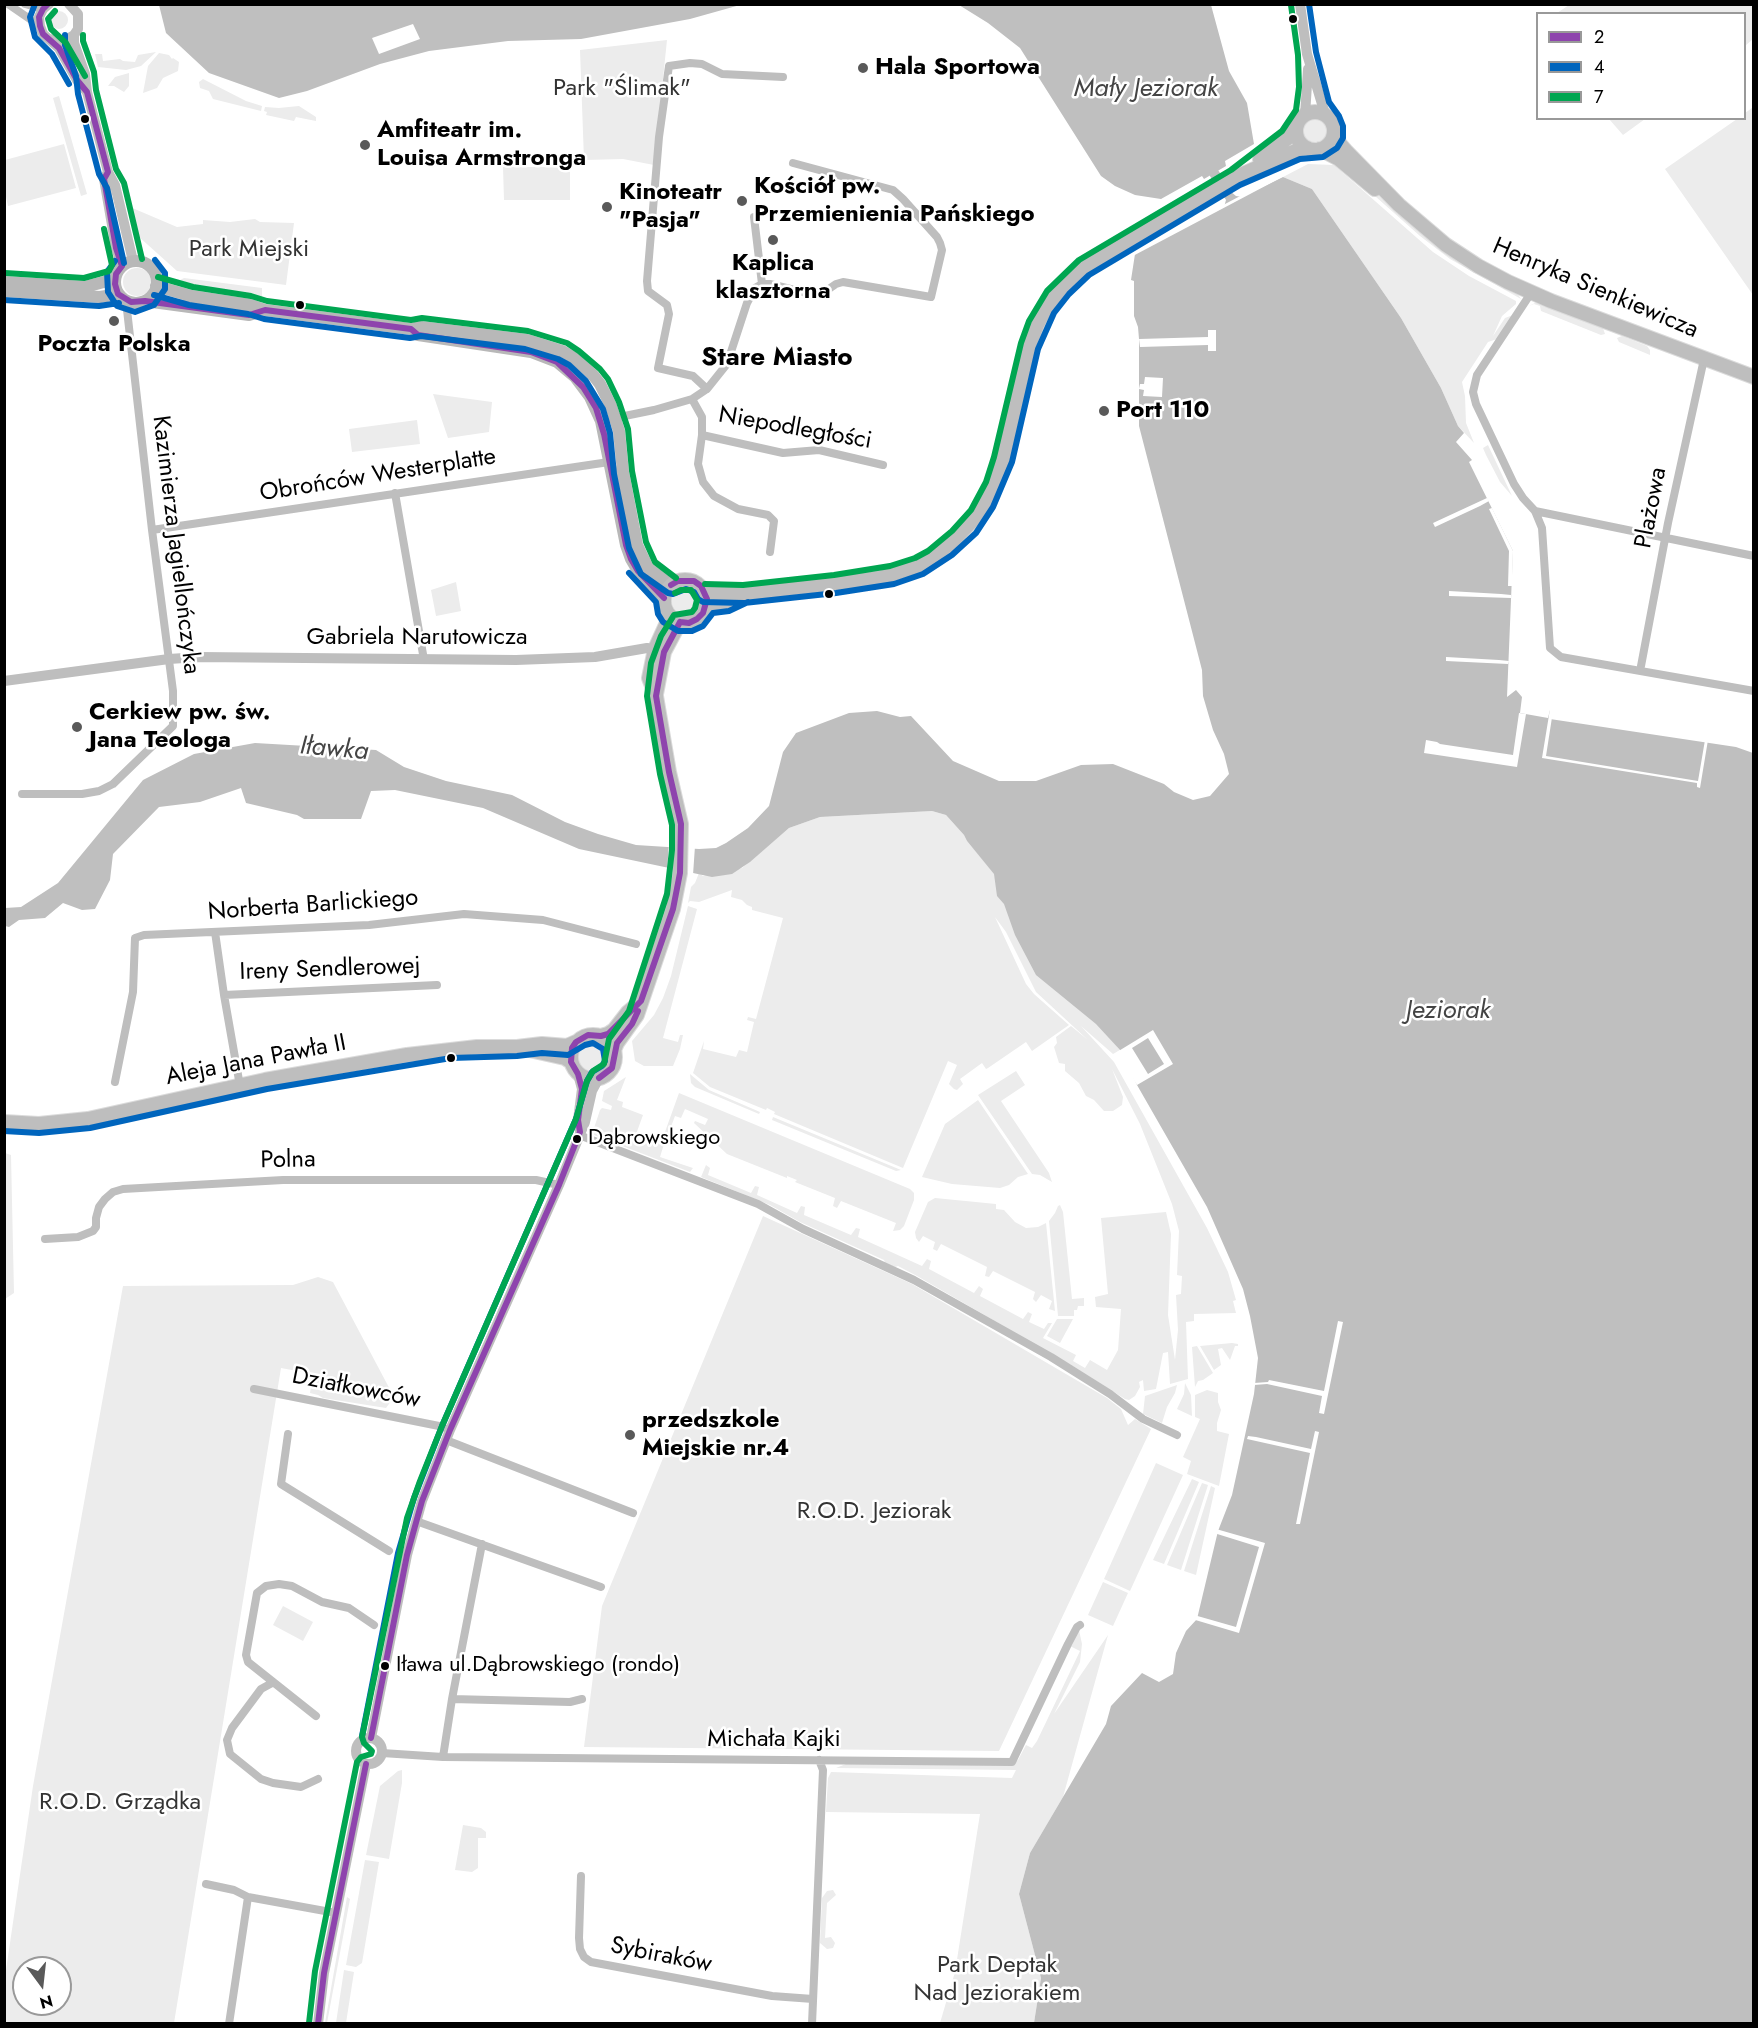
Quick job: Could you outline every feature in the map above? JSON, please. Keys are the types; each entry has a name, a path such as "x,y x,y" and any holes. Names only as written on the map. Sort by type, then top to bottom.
{"main road":[{"path":"706,599 892,575 919,566 946,548 978,515 994,486 1003,459 1029,346 1046,308 1062,288 1084,268 1236,177 1289,137 1299,120 1305,115 1317,112 1325,114 1333,124 1334,132 1330,143 1314,149 1298,150 1236,177"},
{"path":"1296,128 1298,140 1314,149"},
{"name":"Henryka Sienkiewicza","path":"1334,132 1338,142 1346,151 1400,205 1461,256 1531,293 1754,377"},
{"name":"Henryka Sienkiewicza","path":"1314,149 1339,159 1373,188 1400,205"},
{"path":"122,297 115,279 116,274 127,263 143,262 151,267 156,276 156,286 152,295 145,301"},
{"path":"4,282 85,286 115,279"},
{"path":"156,286 191,296 250,305 265,310 411,329 421,327 527,340 562,351 574,358 592,375 606,395 616,418 623,472 637,545 648,568 671,585"},
{"path":"4,291 122,297 135,303 145,301 249,315 265,310"},
{"path":"411,329 418,335 531,352 556,362 583,387 601,421 626,545 631,559 638,571 664,598"},
{"path":"686,580 694,581 701,586 706,599 703,613 697,619 689,622 675,619 666,611 664,598 671,585 686,580"},
{"path":"614,1050 617,1042 637,1015 667,927 678,884 681,824 669,772 656,696 649,678 651,665 675,619"},
{"path":"601,1036 607,1039 614,1050 612,1068 599,1078 588,1079 575,1068 570,1055 576,1042 588,1035 608,1034 641,1001"},
{"name":"Aleja Jana Pawła II","path":"4,1122 39,1124 88,1119 240,1086 407,1054 477,1047 517,1047 542,1044 567,1046 576,1042"},
{"name":"Aleja Jana Pawła II","path":"517,1047 565,1058 575,1068"}],"street":[{"path":"8,4 40,26"},
{"path":"25,4 46,7 39,17 43,34 59,48 77,80 87,92"},
{"path":"1300,4 1307,54 1308,87 1305,115"},
{"path":"72,6 78,14 79,22 74,35 74,43 85,74 87,92 108,172 115,185 127,263"},
{"path":"50,39 58,42 74,35"},
{"path":"1307,54 1325,114"},
{"path":"707,388 693,376 658,368 669,314 667,305 648,291 659,136 669,66 702,64 722,74 783,77"},
{"path":"754,217 762,284 815,295 843,282 931,297 942,250 940,243 903,199 893,190 793,164"},
{"name":"Niepodległości","path":"601,421 654,411 692,399 707,388 727,364 747,303 755,288 762,284"},
{"path":"1531,293 1477,375 1473,392 1476,404 1514,484 1522,498 1535,512 1544,536 1550,648 1561,657 1754,691"},
{"name":"Kazimierza Jagiellończyka","path":"22,794 82,794 99,791 113,784 173,726 173,691 122,297"},
{"name":"Plażowa","path":"1641,666 1665,538 1704,359"},
{"name":"Niepodległości","path":"692,399 702,417 702,435 783,453 819,450 883,465"},
{"path":"702,435 698,464 703,482 714,496 738,509 768,515 774,521 770,552"},
{"name":"Obrońców Westerplatte","path":"152,530 609,462"},
{"path":"395,493 424,660"},
{"path":"1535,512 1754,556"},
{"name":"Gabriela Narutowicza","path":"4,681 199,657 570,659 636,649 660,650"},
{"name":"Norberta Barlickiego","path":"115,1082 133,992 135,938 144,935 369,925 464,914 543,920 636,944"},
{"path":"215,932 240,1086"},
{"name":"Ireny Sendlerowej","path":"224,995 437,985"},
{"path":"575,1068 582,1089 578,1120 579,1133"},
{"path":"371,1738 416,1521 428,1484 559,1185 585,1122 592,1091 599,1078"},
{"path":"579,1133 758,1204 803,1229 914,1280 1051,1357 1110,1394 1143,1419 1177,1435"},
{"name":"Polna","path":"45,1239 78,1237 93,1231 96,1227 99,1207 113,1192 123,1189 283,1180 536,1180 559,1185"},
{"name":"Działkowców","path":"254,1389 439,1426 448,1435 633,1513"},
{"path":"288,1434 281,1484 389,1551"},
{"path":"416,1521 602,1587"},
{"path":"443,1757 482,1544"},
{"path":"316,1716 252,1666 246,1656 257,1593 266,1586 279,1584 292,1586 322,1602 349,1608 374,1625"},
{"name":"Michała Kajki","path":"382,1753 443,1757 1012,1762 1068,1644 1080,1625"},
{"path":"272,1683 261,1689 232,1728 227,1740 230,1754 261,1779 273,1783 301,1787 318,1779"},
{"path":"452,1699 570,1702 582,1699"},
{"path":"371,1738 380,1743 382,1753 376,1762 366,1764 358,1759 356,1750 359,1742 371,1738"},
{"path":"812,2024 823,1770 819,1760"},
{"path":"318,2024 324,1973 366,1764"},
{"name":"Sybiraków","path":"581,1876 580,1949 584,1957 591,1962 772,1996 813,1999"},
{"path":"206,1884 234,1890 248,1897 336,1914"},
{"path":"229,2024 248,1897"}],"green space":[{"path":"1569,5 1753,5 1753,39 1746,45 1746,12 1558,12"},
{"path":"59,11 65,14 68,20 65,26 59,29 53,26 50,20 53,14"},
{"name":"Park \"Ślimak\"","path":"667,40 654,165 623,159 584,160 580,50"},
{"path":"156,52 141,66 126,70 98,67 95,54 102,54 103,61 120,59 135,62 138,55"},
{"path":"159,53 169,55 179,62 178,71 163,78 157,88 143,93 148,66"},
{"path":"129,73 129,86 124,92 114,86 108,86 115,77"},
{"path":"203,79 246,101 262,106 261,111 213,99 209,91 200,88 199,82"},
{"path":"59,96 87,194 81,196 53,98"},
{"path":"299,106 316,117 316,121 296,117 294,121 266,115 267,112 264,111 265,107"},
{"path":"1752,108 1754,111 1753,295 1665,169 1736,120 1746,120 1746,112"},
{"path":"1315,118 1324,122 1328,131 1324,140 1315,144 1306,140 1302,131 1306,122"},
{"path":"1610,120 1644,120 1623,135"},
{"path":"64,144 76,188 8,206 5,192 5,160"},
{"path":"1308,164 1334,165 1433,252 1469,276 1516,301 1516,304 1502,316 1493,336 1505,318 1513,315 1497,339 1488,342 1462,382 1466,423 1474,443 1458,426 1441,388 1401,318 1312,189 1283,177"},
{"path":"503,167 570,167 570,200 504,200"},
{"path":"1358,181 1372,190 1438,246 1517,293 1521,299 1450,259 1420,236"},
{"name":"Park Miejski","path":"130,207 177,227 203,224 203,220 230,222 255,219 260,222 294,223 286,285 177,271 138,236"},
{"path":"137,268 147,272 151,282 147,292 137,296 127,292 123,282 127,272"},
{"path":"184,278 262,288 262,302 180,290 180,280"},
{"path":"1537,302 1603,328 1605,334 1601,335 1541,311 1540,306 1534,304 1529,306"},
{"path":"1622,336 1647,346 1650,355 1619,342 1617,338"},
{"path":"433,394 492,402 489,432 448,438"},
{"path":"417,420 420,444 352,452 349,429"},
{"path":"1488,445 1512,496 1500,482 1486,455 1483,448"},
{"path":"456,582 461,611 436,616 431,590"},
{"path":"685,588 694,592 698,601 694,610 685,614 676,610 672,601 676,592"},
{"path":"932,811 946,815 994,873 1072,994 1120,1050 1113,1054 1081,1026 1114,1062 1207,1228 1228,1272 1236,1300 1233,1301 1236,1313 1194,1314 1194,1321 1186,1322 1188,1379 1170,1384 1168,1352 1163,1353 1156,1389 1144,1391 1143,1380 1139,1382 1140,1387 1135,1396 1129,1400 1125,1399 1071,1365 898,1266 885,1263 884,1260 800,1222 770,1205 701,1177 706,1165 710,1168 708,1175 751,1193 755,1186 759,1187 757,1195 797,1213 801,1206 805,1207 804,1215 851,1235 856,1228 860,1229 858,1237 922,1266 927,1259 931,1261 929,1269 974,1293 979,1286 983,1289 980,1296 1023,1319 1028,1312 1032,1314 1029,1322 1044,1329 1048,1323 1052,1323 1043,1338 1076,1355 1073,1361 1085,1368 1090,1360 1107,1370 1118,1350 1121,1309 1096,1307 1095,1297 1108,1294 1101,1218 1166,1212 1171,1234 1168,1315 1175,1360 1178,1330 1176,1295 1181,1294 1182,1276 1177,1275 1179,1231 1172,1204 1140,1124 1112,1069 1123,1097 1122,1105 1113,1111 1104,1111 1094,1100 1086,1096 1079,1083 1065,1071 1065,1064 1059,1063 1054,1047 1057,1043 1056,1037 1071,1026 1088,1040 1036,992 1006,932 995,917 1026,984 1069,1025 1032,1051 1026,1042 986,1069 982,1063 960,1079 963,1084 957,1090 949,1084 957,1065 948,1061 903,1168 774,1114 775,1112 767,1108 766,1110 710,1087 693,1073 704,1041 703,1049 736,1057 739,1050 747,1052 754,1022 747,1020 748,1017 756,1019 783,918 752,910 752,907 742,900 731,897 732,890 699,902 690,901 688,903 691,887 699,873 703,876 742,868 789,828 820,817"},
{"path":"688,906 697,909 663,1038 678,1042 680,1035 683,1035 680,1049 673,1066 644,1066 635,1061 632,1041 654,1015 663,998 671,976"},
{"path":"592,1043 602,1047 606,1057 602,1067 592,1071 582,1067 578,1057 582,1047"},
{"path":"1016,1071 1025,1085 1001,1101 1049,1173 1052,1182 1040,1175 1032,1174 978,1095"},
{"path":"690,1074 709,1090 760,1112 759,1114 695,1087 691,1083"},
{"path":"626,1077 617,1100 623,1102 622,1107 643,1115 635,1137 639,1139 639,1142 661,1143 679,1093 910,1189 914,1193 914,1200 904,1226 900,1230 893,1231 896,1223 841,1201 837,1208 833,1206 835,1198 795,1182 797,1180 727,1154 694,1123 695,1121 705,1125 708,1119 685,1109 681,1118 675,1116 666,1140 675,1144 673,1147 664,1144 660,1157 693,1168 690,1172 594,1135 593,1131 600,1110 602,1108 611,1110 612,1106 602,1101 604,1091"},
{"path":"978,1100 1028,1174 1000,1188 952,1184 922,1177 945,1124"},
{"path":"773,1117 901,1170 896,1171 772,1120"},
{"path":"5,1153 11,1155 14,1293 5,1299"},
{"path":"935,1198 996,1204 996,1209 1004,1210 1015,1222 1026,1228 1038,1227 1046,1223 1055,1311 1049,1309 1052,1301 1041,1295 1036,1302 1033,1299 1035,1292 993,1271 989,1277 985,1276 987,1267 941,1244 937,1251 933,1249 935,1242 923,1236 919,1242 915,1232 928,1202"},
{"path":"1060,1205 1063,1212 1072,1299 1084,1298 1084,1306 1078,1306 1077,1310 1074,1310 1074,1316 1058,1316 1049,1221"},
{"name":"R.O.D. Jeziorak","path":"763,1216 912,1284 1107,1398 1121,1409 1128,1425 1135,1419 1151,1429 999,1751 584,1747 602,1606"},
{"name":"R.O.D. Grządka","path":"318,1277 333,1282 394,1397 386,1408 323,1398 310,1393 313,1374 281,1368 174,2023 5,2024 5,1977 33,1786 123,1286 293,1285"},
{"path":"1057,1319 1073,1319 1060,1343 1047,1336"},
{"path":"1232,1343 1238,1346 1235,1346 1230,1360 1222,1348 1218,1349 1221,1365 1214,1370 1200,1346"},
{"path":"1197,1346 1213,1373 1198,1381 1195,1387 1192,1347"},
{"path":"1185,1383 1191,1395 1192,1416 1177,1409 1184,1394"},
{"path":"1177,1385 1162,1423 1143,1414 1145,1396"},
{"path":"1207,1390 1218,1393 1221,1410 1217,1431 1229,1434 1219,1486 1187,1474 1191,1461 1183,1457 1200,1419 1195,1417 1195,1395"},
{"path":"1156,1463 1183,1475 1130,1591 1104,1579"},
{"path":"1192,1479 1199,1482 1164,1564 1153,1560"},
{"path":"1202,1483 1208,1485 1181,1570 1167,1565"},
{"path":"1211,1486 1215,1488 1196,1575 1184,1571"},
{"path":"1103,1582 1128,1593 1113,1626 1088,1615"},
{"path":"283,1606 313,1622 303,1641 273,1625"},
{"name":"Park Deptak Nad Jeziorakiem","path":"1079,1630 1082,1644 1080,1662 1054,1714 1108,1635 1063,1797 1030,1853 1019,1894 1041,1978 1034,2023 940,2023 955,1972 980,1814 826,1812 828,1778 831,1772 1012,1778 1016,1770 836,1768 846,1764 1012,1764 1018,1760 1026,1745 1032,1748 1037,1741 1080,1651 1070,1646"},
{"path":"380,1636 383,1646 368,1715 366,1711"},
{"path":"402,1770 402,1783 389,1859 366,1855 380,1786"},
{"path":"463,1825 481,1828 486,1832 486,1838 478,1838 478,1868 472,1872 455,1870"},
{"path":"365,1860 379,1862 362,1963 356,1967 346,1965"},
{"path":"833,1890 836,1895 827,1903 825,1938 831,1937 835,1943 833,1948 827,1949 820,1943 822,1898 827,1891"},
{"path":"347,1897 350,1899 327,2023 325,2023"},
{"path":"344,1970 354,1972 346,2023 336,2023"}],"water":[{"path":"159,5 740,5 690,19 581,39 508,41 429,51 380,64 307,91 279,98 209,73 166,33"},
{"name":"Mały Jeziorak","path":"959,5 1211,5 1229,71 1247,103 1254,144 1225,161 1226,166 1204,179 1202,176 1161,199 1135,195 1115,186 1101,176 1020,48 988,23"},
{"name":"Jeziorak","path":"1283,177 1312,189 1401,318 1441,388 1458,426 1464,433 1456,442 1472,460 1469,462 1513,551 1507,697 1516,690 1522,697 1520,713 1548,718 1550,710 1550,719 1736,747 1753,753 1753,2023 1034,2023 1041,1978 1019,1894 1030,1853 1106,1724 1111,1706 1142,1673 1159,1682 1173,1674 1176,1653 1186,1631 1197,1619 1218,1531 1232,1495 1254,1394 1258,1358 1243,1289 1207,1207 1137,1085 1120,1050 1096,1024 1036,975 1015,935 1004,904 997,896 994,874 946,815 932,811 820,817 789,828 750,862 732,874 712,877 579,849 483,808 395,790 371,791 361,819 304,819 297,815 246,803 241,788 200,802 159,807 113,854 110,880 95,909 82,910 63,903 45,918 19,920 9,927 5,926 5,908 21,907 58,883 143,780 194,754 255,743 376,750 404,767 446,781 512,795 565,822 598,834 636,845 699,849 716,848 726,843 748,828 769,806 783,752 796,733 849,713 877,711 900,717 911,716 953,761 999,781 1036,781 1081,765 1113,764 1164,784 1174,792 1193,800 1210,796 1229,774 1203,696 1202,670 1139,426 1139,339 1134,316 1134,281 1131,280 1135,254 1224,207 1226,200 1223,195 1230,191 1242,197"}],"pier":[{"path":"413,24 420,39 379,54 372,38"},
{"path":"1282,174 1286,175 1131,257 1132,253"},
{"path":"1208,330 1216,330 1216,351 1208,351 1208,345 1140,347 1139,339 1208,337"},
{"path":"1145,377 1163,378 1162,397 1143,396 1144,390 1139,389 1140,384 1144,384"},
{"path":"1487,498 1489,501 1435,527 1433,523"},
{"path":"1492,508 1513,551 1512,586 1508,586 1509,551 1489,509"},
{"path":"1449,591 1511,595 1511,598 1449,596"},
{"path":"1446,657 1509,661 1508,664 1446,661"},
{"path":"1550,709 1553,711 1546,756 1698,781 1705,740 1708,740 1700,788 1697,787 1697,783 1542,758"},
{"path":"1519,713 1526,714 1517,767 1424,753 1426,740 1513,755"},
{"path":"669,844 695,846 693,875 667,870"},
{"path":"1153,1030 1173,1064 1137,1085 1117,1052","holes":["1148,1038 1164,1064 1148,1074 1132,1048"]},
{"path":"1338,1321 1343,1322 1324,1414 1319,1413 1322,1396 1267,1384 1254,1385 1254,1383 1269,1380 1324,1391"},
{"path":"1315,1431 1319,1432 1300,1524 1296,1524 1310,1453 1247,1439 1248,1436 1256,1437 1311,1449"},
{"path":"1216,1529 1265,1543 1239,1633 1192,1619 1194,1615 1236,1627 1259,1547 1214,1533"}],"waterway":[{"path":"1214,173 1227,193"}],"transit line":[{"name":"4","path":"35,4 30,17 35,37 52,54 69,84"},
{"name":"2","path":"48,4 39,17 40,26 43,34 59,48 77,80 87,92 108,172 104,179 116,248 122,266"},
{"name":"4","path":"154,295 189,305 248,314 264,319 410,338 421,336 525,349 558,359 569,365 586,381 603,409 610,433 614,474 629,548 641,574 668,593 673,594 686,589 694,592 703,602 744,603 894,584 923,574 952,555 976,533 993,507 1012,462 1038,349 1054,313 1069,294 1089,275 1240,185 1300,159 1323,157 1337,148 1343,138 1343,126 1329,102 1316,52 1309,4"},
{"name":"7","path":"705,584 743,585 890,566 928,551 952,531 971,510 986,482 1021,343 1029,321 1047,291 1079,260 1231,170 1282,131 1296,110 1299,87 1298,55 1291,5"},
{"name":"7","path":"55,11 48,19 51,29 66,43 85,76"},
{"name":"4","path":"65,35 65,45 76,76 78,94 99,174 107,188 124,263"},
{"name":"7","path":"83,35 94,72 96,90 116,169 124,183 142,259"},
{"name":"7","path":"5,273 84,278 109,271 112,265 104,229"},
{"name":"4","path":"115,261 107,272 108,292 117,306 135,312 154,305 165,289 165,273 155,260"},
{"name":"2","path":"122,266 116,274 115,284 118,294 131,302 145,301 249,315 265,310 411,329 418,335 531,352 557,362 583,387 596,408 604,434 626,545 631,559 638,571 664,598"},
{"name":"7","path":"158,277 193,287 251,296 267,301 411,320 422,318 528,331 567,343 600,369 608,379 619,402 628,429 632,471 646,542 655,562 676,578"},
{"name":"4","path":"4,300 99,306 119,303"},
{"name":"4","path":"629,573 656,602 658,614 663,622 678,631 692,631 703,626 713,613 729,611 748,602"},
{"name":"2","path":"671,585 678,581 694,581 701,586 707,599 703,613 697,619 689,623 680,622"},
{"name":"7","path":"309,2023 315,1971 357,1762 361,1757 371,1754 372,1751 364,1743 362,1737 407,1518 442,1426 576,1119 587,1081 593,1071 604,1064 609,1039 629,1011 667,894 672,850 672,825 660,774 647,696 651,663 661,636 674,615 692,612 695,608 697,600 691,590 681,590 675,593"},
{"name":"2","path":"371,1738 407,1555 422,1501 450,1430 559,1185 580,1132 578,1120 582,1089 578,1074 571,1062 572,1048 576,1042 588,1035 608,1034 641,1001 673,909 680,873 681,824 669,772 656,696 664,652 680,622"},
{"name":"2","path":"599,1078 612,1068 617,1043 632,1024 638,1011"},
{"name":"4","path":"4,1131 39,1133 90,1128 267,1089 451,1058 542,1053 568,1055 593,1043 603,1049 605,1061 602,1066 592,1072 587,1081 576,1119 442,1426 414,1498 398,1553 362,1736"},
{"name":"2","path":"318,2024 324,1973 366,1764"}],"place":[{"name":"Hala Sportowa","path":"863,68"},
{"name":"Amfiteatr im. Louisa Armstronga","path":"365,145"},
{"name":"Kościół pw. Przemienienia Pańskiego","path":"742,201"},
{"name":"Kinoteatr \"Pasja\"","path":"607,207"},
{"name":"Kaplica klasztorna","path":"773,240"},
{"name":"Poczta Polska","path":"114,321"},
{"name":"Port 110","path":"1104,411"},
{"name":"Cerkiew pw. św. Jana Teologa","path":"77,727"},
{"name":"Dąbrowskiego","path":"577,1139"},
{"name":"przedszkole Miejskie nr.4","path":"630,1435"},
{"name":"Iława ul.Dąbrowskiego (rondo)","path":"385,1666"}],"district":[{"name":"Stare Miasto","path":"777,359"}],"water label":[{"name":"Iławka","path":"334,750"}]}
